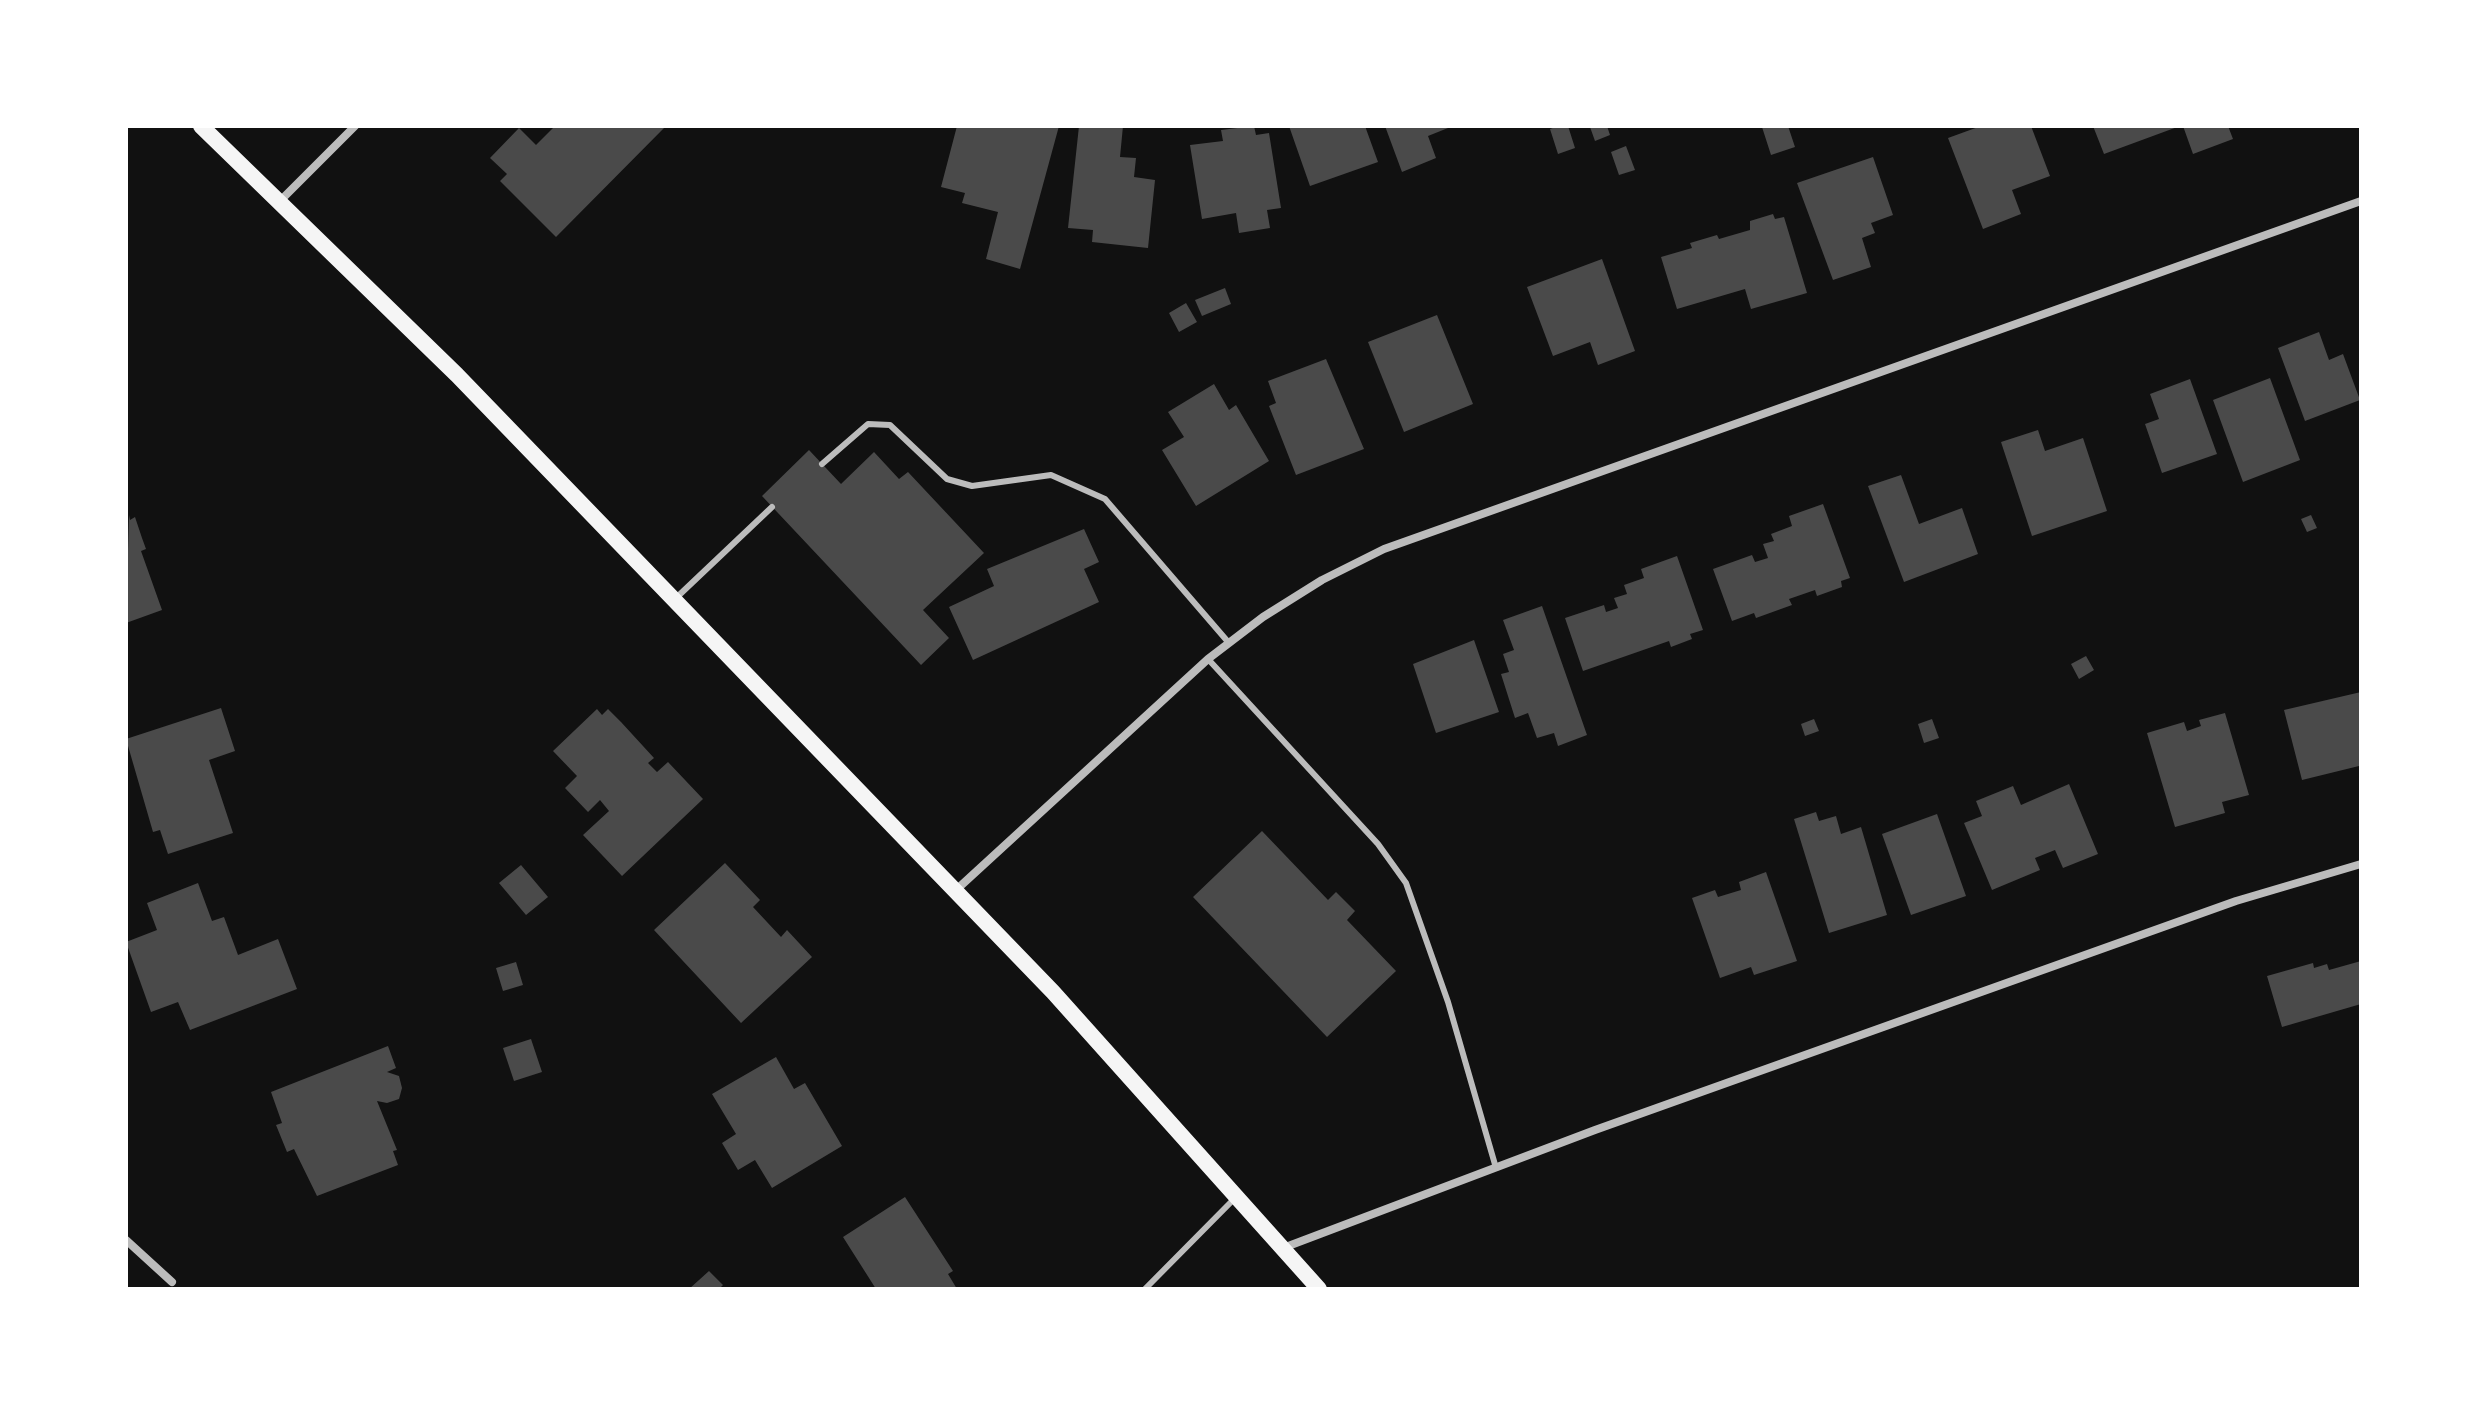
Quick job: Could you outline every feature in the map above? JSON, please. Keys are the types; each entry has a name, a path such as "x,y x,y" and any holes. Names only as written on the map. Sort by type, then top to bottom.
{"main road":[{"path":"201,126 457,375 1053,992 1319,1289"}],"street":[{"path":"280,201 355,126"},
{"path":"955,891 1208,659 1322,580 1397,544 2361,201"},
{"path":"1283,1249 1496,1168 2236,901 2361,864"},
{"path":"126,1240 172,1282"}],"lane":[{"path":"822,464 868,424 890,425 947,479 972,486 1051,475 1105,499 1229,643"},
{"path":"674,600 772,507"},
{"path":"1208,659 1378,844 1406,883 1448,1002 1496,1168"},
{"path":"1145,1289 1236,1197"}],"building":[{"path":"555,126 666,126 556,237 500,181 507,174 490,158 519,128 536,145"},
{"path":"957,126 1059,126 1020,269 986,259 998,212 962,203 965,193 941,187"},
{"path":"1079,126 1123,126 1120,157 1136,158 1134,177 1155,180 1148,248 1092,242 1093,230 1068,228"},
{"path":"1254,126 1256,135 1269,133 1281,208 1267,210 1270,228 1239,233 1236,213 1202,219 1190,145 1223,141 1221,130"},
{"path":"1289,126 1365,126 1378,162 1310,186"},
{"path":"1385,126 1453,126 1428,136 1436,158 1402,172"},
{"path":"1568,126 1575,148 1558,154 1550,129"},
{"path":"1607,126 1610,135 1595,141 1590,127"},
{"path":"1788,126 1795,147 1771,155 1762,127"},
{"path":"1981,126 2031,126 2050,176 2012,190 2021,214 1983,229 1948,138"},
{"path":"2093,126 2180,126 2104,154"},
{"path":"2183,126 2228,126 2233,139 2193,154"},
{"path":"1626,146 1635,170 1619,175 1611,152"},
{"path":"1873,157 1893,215 1871,223 1875,233 1862,238 1871,267 1833,280 1797,183"},
{"path":"1773,214 1775,219 1784,217 1807,293 1751,309 1745,289 1677,309 1661,257 1692,248 1690,243 1750,230 1750,221"},
{"path":"1602,259 1635,351 1598,365 1590,342 1553,356 1527,287"},
{"path":"1225,288 1231,304 1202,316 1195,300"},
{"path":"1186,303 1197,322 1179,332 1169,313"},
{"path":"1437,315 1473,404 1404,432 1368,342"},
{"path":"2319,332 2329,360 2343,354 2360,400 2305,421 2278,348"},
{"path":"1326,359 1364,449 1296,475 1269,406 1276,403 1268,381"},
{"path":"2270,378 2300,460 2243,482 2213,400"},
{"path":"2190,379 2217,454 2162,473 2145,424 2159,419 2150,394"},
{"path":"1214,384 1229,410 1236,405 1269,461 1196,506 1162,450 1184,437 1168,412"},
{"path":"2038,430 2045,451 2083,438 2107,511 2032,536 2001,442"},
{"path":"809,450 841,484 874,452 899,479 908,472 984,553 923,610 949,638 921,665 762,496"},
{"path":"1901,475 1919,524 1962,508 1978,554 1904,582 1868,486"},
{"path":"1823,504 1850,578 1841,581 1842,587 1817,596 1815,590 1789,599 1792,605 1756,618 1754,613 1732,621 1713,569 1752,555 1755,562 1768,558 1763,544 1774,541 1771,534 1792,526 1789,516"},
{"path":"129,515 130,520 135,517 146,549 141,551 162,610 126,623"},
{"path":"2311,515 2317,528 2307,532 2301,519"},
{"path":"1084,529 1099,562 1084,569 1099,602 973,660 949,607 994,586 987,569"},
{"path":"1677,556 1703,630 1690,634 1692,639 1671,647 1669,641 1583,671 1565,618 1604,605 1606,612 1618,608 1614,598 1627,594 1624,585 1644,578 1641,569"},
{"path":"1542,606 1587,735 1558,746 1554,733 1537,738 1528,713 1515,718 1501,674 1509,672 1503,654 1514,650 1503,620"},
{"path":"1474,640 1499,712 1436,733 1413,664"},
{"path":"2086,656 2094,670 2079,679 2071,664"},
{"path":"2361,692 2359,766 2302,780 2284,710"},
{"path":"221,708 235,751 209,760 233,833 168,854 160,830 153,832 126,739"},
{"path":"597,709 602,715 608,709 621,722 654,758 648,763 657,772 668,762 703,799 622,876 583,835 609,811 600,800 588,812 565,788 577,776 553,751"},
{"path":"2225,713 2249,795 2222,802 2225,813 2175,827 2147,733 2184,722 2187,731 2201,726 2199,720"},
{"path":"1814,719 1819,731 1805,736 1801,724"},
{"path":"1932,719 1939,738 1924,743 1918,724"},
{"path":"2069,784 2098,854 2063,868 2055,850 2035,858 2040,870 1992,890 1964,823 1982,816 1976,801 2013,786 2021,805"},
{"path":"1816,812 1819,821 1836,816 1841,834 1861,827 1887,915 1829,933 1794,819"},
{"path":"1937,814 1966,896 1911,915 1882,834"},
{"path":"1262,831 1328,900 1336,892 1355,911 1347,920 1396,971 1327,1037 1193,897"},
{"path":"725,863 760,900 753,907 781,937 787,930 812,957 741,1023 654,930"},
{"path":"521,865 548,897 526,915 499,883"},
{"path":"1766,872 1797,961 1754,975 1751,967 1720,978 1692,898 1715,890 1718,897 1741,890 1739,882"},
{"path":"198,883 212,921 224,917 238,955 278,939 297,989 190,1030 178,1002 151,1012 126,942 157,930 147,903"},
{"path":"2361,961 2361,1004 2282,1027 2267,976 2313,963 2314,968 2327,964 2329,970"},
{"path":"516,962 523,985 503,991 496,968"},
{"path":"531,1039 542,1072 514,1081 503,1048"},
{"path":"388,1046 396,1068 387,1072 399,1076 402,1088 399,1099 387,1103 377,1101 397,1150 393,1151 398,1165 317,1196 294,1149 287,1152 276,1125 282,1123 271,1092"},
{"path":"776,1057 794,1089 805,1083 842,1146 772,1188 755,1160 738,1170 722,1143 736,1134 712,1094"},
{"path":"905,1197 953,1271 948,1274 957,1289 876,1289 843,1237"},
{"path":"709,1271 723,1285 719,1289 689,1289"}]}
